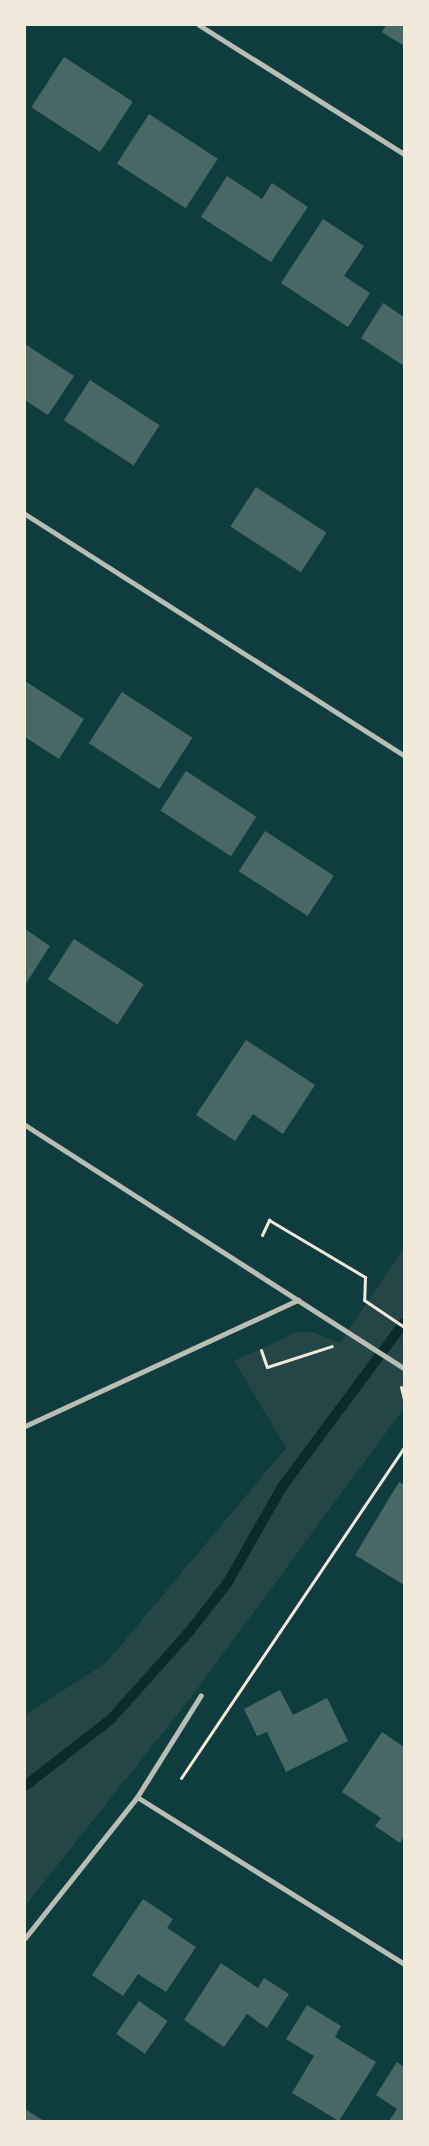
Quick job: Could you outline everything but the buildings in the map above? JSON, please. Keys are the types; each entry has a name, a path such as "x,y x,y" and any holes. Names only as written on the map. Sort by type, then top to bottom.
{"street":[{"path":"199,25 404,154"},
{"path":"25,514 404,755"},
{"path":"25,1125 404,1368"},
{"path":"25,1426 298,1300"},
{"path":"25,1938 137,1797 201,1695"},
{"path":"137,1797 404,1964"}],"path":[{"path":"262,1235 270,1220 365,1277 364,1300 404,1327"},
{"path":"261,1350 267,1367 294,1356 336,1346"},
{"path":"180,1778 404,1448"}],"shaded area":[{"path":"404,1248 404,1408 192,1696 25,1906 25,1715 106,1663 286,1448 234,1361 297,1332 313,1332 340,1343"}],"waterway":[{"path":"25,1786 111,1719 189,1632 228,1582 282,1487 404,1323"}]}
